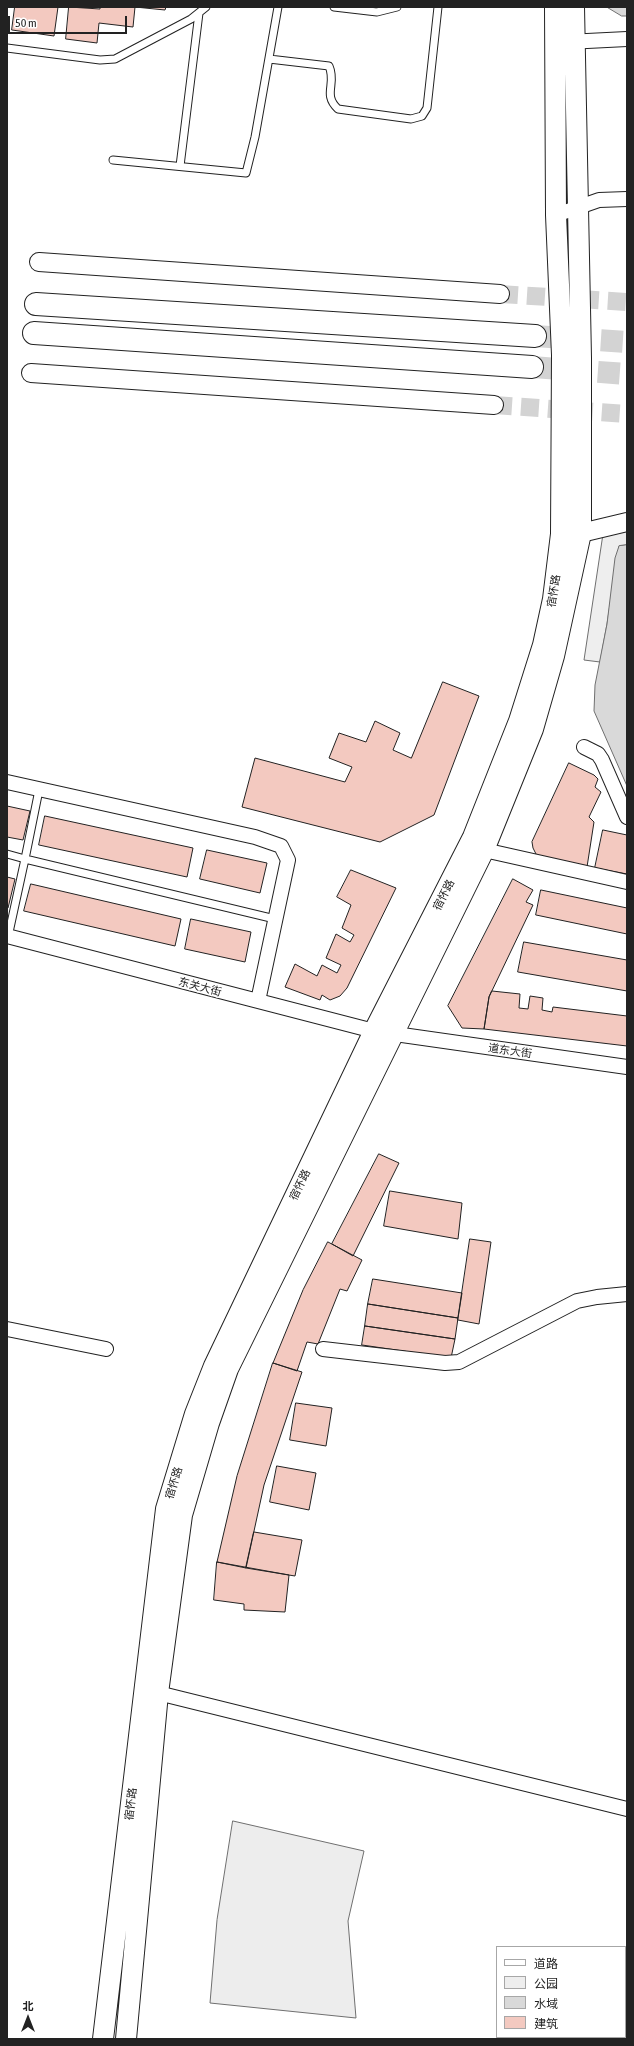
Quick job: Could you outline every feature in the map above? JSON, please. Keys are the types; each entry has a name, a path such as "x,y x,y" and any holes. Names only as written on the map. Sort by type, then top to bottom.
{"main road":[{"path":"555,7 566,42 578,208 571,356"},
{"path":"571,356 556,215 566,42 574,7"},
{"path":"36,304 535,336"},
{"path":"34,334 532,367"},
{"name":"宿怀路","path":"126,2039 158,1693 182,1515 228,1369 484,850 533,729 554,656 581,533 571,356"},
{"name":"宿怀路","path":"103,2039 166,1509 195,1414 214,1366 374,1032 473,837 519,721 543,645 553,599 561,534 571,356"}],"street":[{"path":"566,42 627,39"},
{"path":"556,215 599,200 627,199"},
{"path":"39,262 500,294"},
{"path":"31,373 494,405"},
{"path":"581,533 627,522"},
{"path":"584,747 598,754 602,760 627,817"},
{"path":"7,782 255,837 280,846 288,860 258,1002"},
{"path":"484,850 627,882"},
{"name":"东关大街","path":"7,936 374,1032 394,1035"},
{"name":"道东大街","path":"394,1035 627,1067"},
{"path":"323,1349 445,1363 459,1362 578,1301 597,1297 627,1294"},
{"path":"7,1329 106,1349"},
{"path":"158,1693 627,1809"}],"lane":[{"path":"7,48 100,60 115,59 191,19 206,7"},
{"path":"113,160 246,173 255,137 278,7"},
{"path":"334,7 377,12 397,7"},
{"path":"269,59 329,66 332,73 330,95 331,103 338,109 411,119 422,116 427,108 438,7"},
{"path":"180,166 199,13"},
{"path":"7,936 39,790"},
{"path":"7,854 276,919"}],"green space":[{"path":"627,527 627,545 619,546 600,662 584,660 603,534"}],"shaded area":[{"path":"233,1821 364,1851 348,1921 356,2018 210,2003 217,1920"}],"water":[{"path":"607,7 627,7 627,16 622,16"},
{"path":"627,545 627,786 594,711 595,685 607,624 615,558 619,546"}],"building":[{"path":"15,7 58,7 54,36 12,30"},
{"path":"69,7 100,9 100,7 135,7 133,27 99,23 97,43 66,39"},
{"path":"135,7 166,7 165,10"},
{"path":"443,682 479,696 434,815 380,842 242,807 255,758 345,782 352,767 329,758 339,733 366,742 375,721 400,733 393,750 411,758"},
{"path":"569,763 594,775 598,779 595,787 601,792 589,817 594,822 587,867 537,856 533,848 532,842"},
{"path":"7,806 30,811 23,840 7,837"},
{"path":"45,816 193,848 187,877 39,845"},
{"path":"603,830 627,835 627,874 595,868"},
{"path":"207,850 267,863 260,893 200,879"},
{"path":"351,870 396,888 347,988 340,996 330,1000 322,995 320,1000 285,987 295,964 317,976 322,965 337,973 341,965 326,958 336,934 350,942 354,935 342,928 351,905 337,897"},
{"path":"7,877 15,879 8,908 7,908"},
{"path":"513,879 533,890 526,902 533,905 489,997 484,1029 462,1028 448,1006"},
{"path":"31,884 181,919 175,946 24,911"},
{"path":"541,890 627,908 627,934 536,915"},
{"path":"191,919 251,932 245,962 185,949"},
{"path":"524,942 627,960 627,991 518,972"},
{"path":"492,991 520,994 519,1008 528,1009 530,996 543,998 542,1010 552,1012 553,1007 627,1016 627,1046 484,1029 489,997"},
{"path":"379,1154 399,1163 353,1256 332,1244"},
{"path":"390,1191 462,1203 458,1239 384,1226"},
{"path":"470,1239 491,1242 479,1324 458,1320"},
{"path":"328,1242 362,1260 347,1291 340,1289 318,1344 307,1342 297,1371 273,1363 303,1290"},
{"path":"373,1279 462,1293 458,1318 368,1304"},
{"path":"368,1304 458,1318 455,1339 365,1326"},
{"path":"365,1326 455,1339 451,1358 362,1345"},
{"path":"273,1363 302,1372 264,1485 246,1568 217,1562 237,1476"},
{"path":"296,1403 332,1408 326,1446 290,1440"},
{"path":"277,1466 316,1473 309,1510 270,1502"},
{"path":"254,1532 302,1540 295,1576 246,1568"},
{"path":"217,1562 289,1575 285,1612 244,1610 244,1604 214,1600"}],"tunnel":[{"path":"500,294 627,302"},
{"path":"535,336 627,342"},
{"path":"532,367 627,374"},
{"path":"494,405 627,414"}]}
